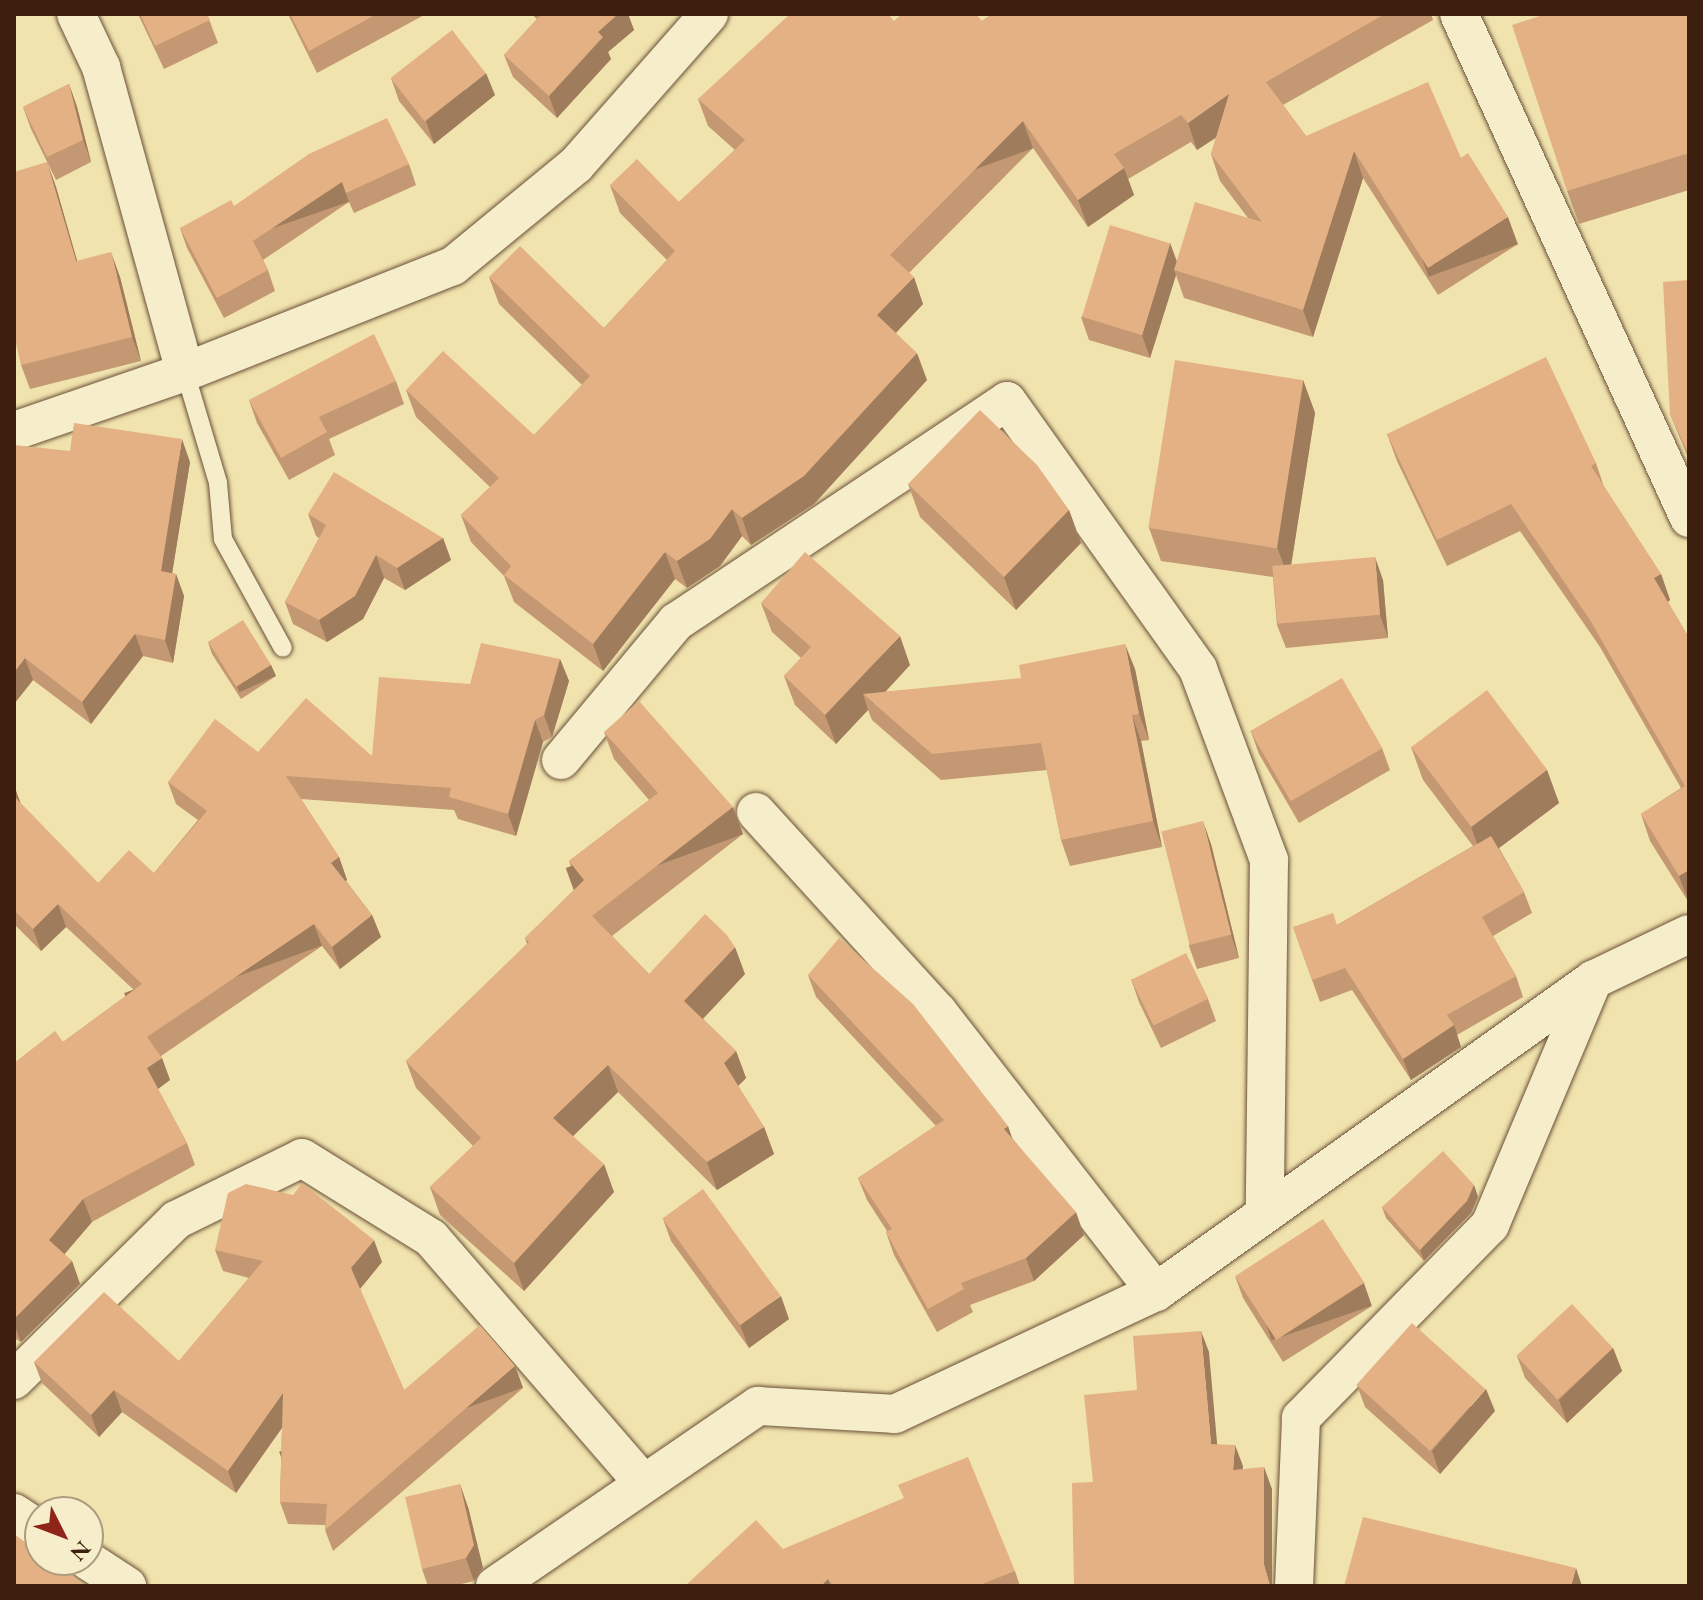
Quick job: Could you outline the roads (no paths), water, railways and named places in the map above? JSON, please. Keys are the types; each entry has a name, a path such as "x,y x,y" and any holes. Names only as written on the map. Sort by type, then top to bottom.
{"street":[{"path":"76,14 101,67 185,372"},
{"path":"1459,14 1689,518"},
{"path":"14,431 185,372 453,266 576,165 705,16"},
{"path":"561,760 676,622 1007,401 1198,669 1269,860 1265,1210"},
{"path":"756,812 938,1012 1156,1292"},
{"path":"495,1586 758,1406 895,1414 1156,1292 1265,1210 1593,980 1689,934"},
{"path":"1294,1586 1301,1418 1490,1225 1593,980"},
{"path":"14,1380 176,1220 302,1158 431,1238 644,1484"},
{"path":"104,1571 127,1586"}],"lane":[{"path":"185,372 218,483 223,539 283,648"}]}
